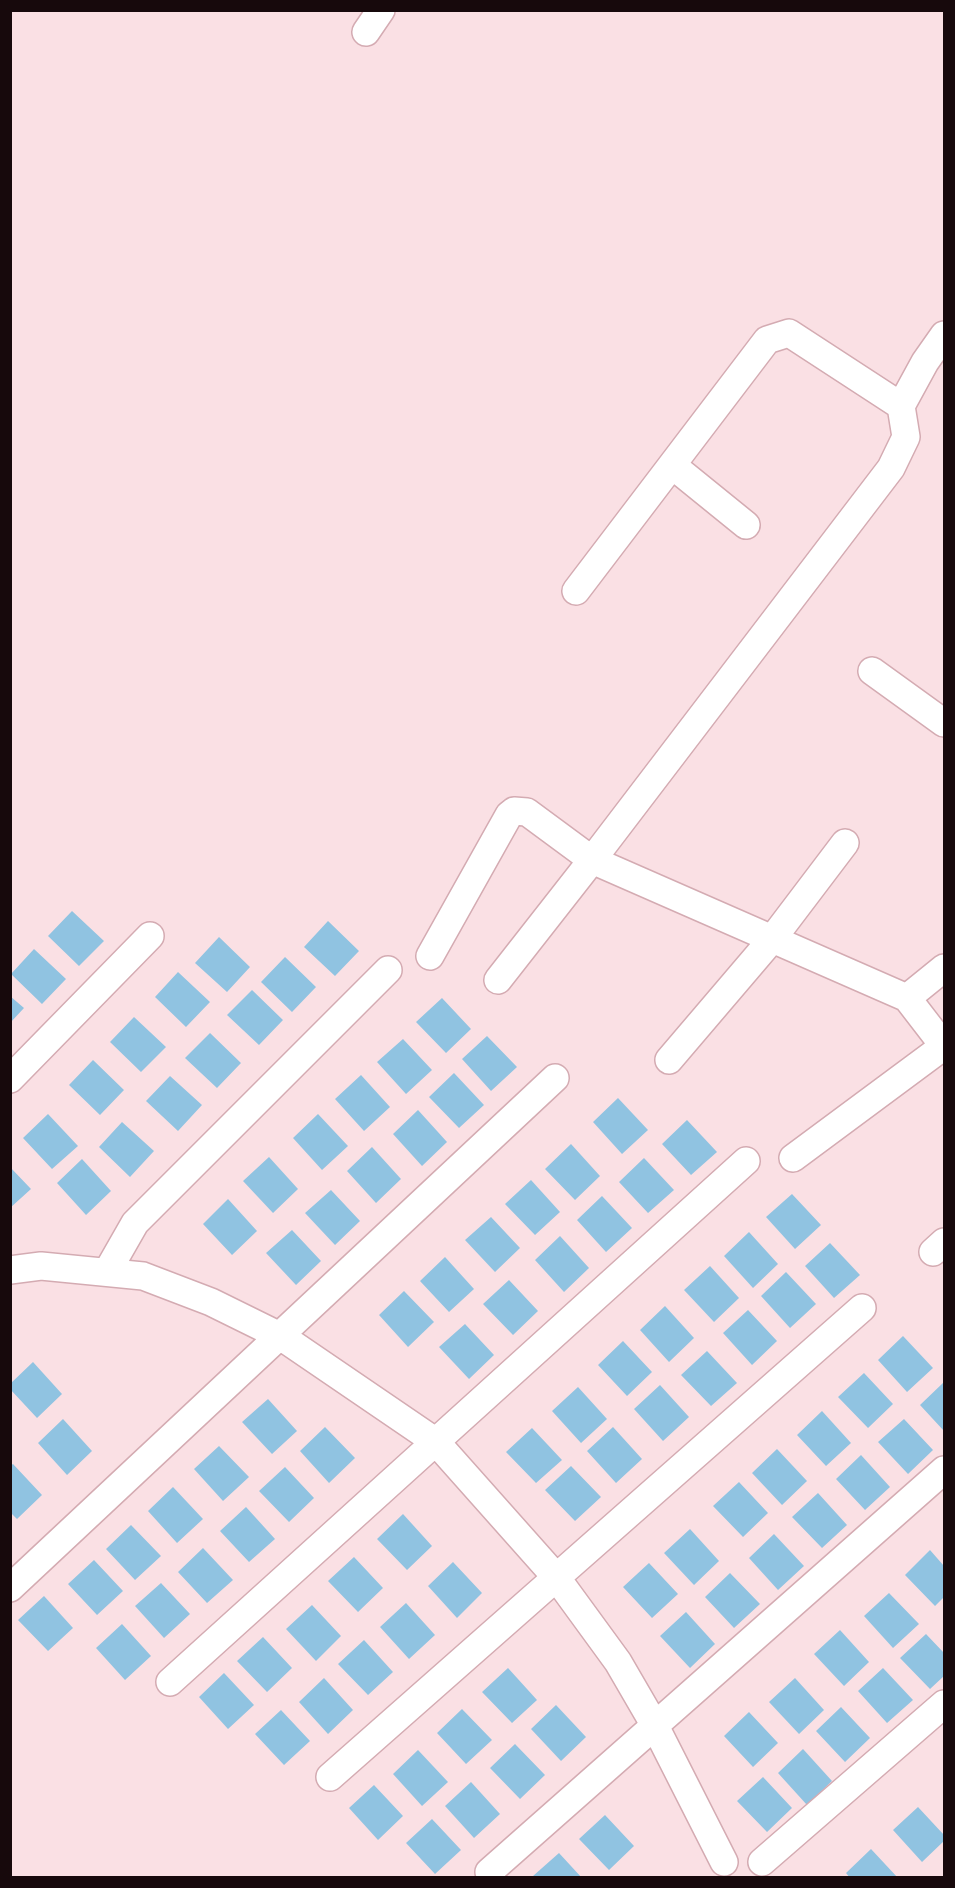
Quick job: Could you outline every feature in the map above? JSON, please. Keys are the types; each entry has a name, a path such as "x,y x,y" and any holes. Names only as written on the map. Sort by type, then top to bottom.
{"street":[{"path":"576,591 767,340 789,333 901,406"},
{"path":"498,980 891,468 906,437 901,406 925,362 945,335"},
{"path":"672,465 746,525"},
{"path":"872,671 945,723"},
{"path":"430,956 505,822 514,811 527,812 592,860 907,998 944,1046 793,1158"},
{"path":"669,1060 773,938 845,843"},
{"path":"10,1079 150,936"},
{"path":"907,998 945,968"},
{"path":"107,1272 135,1223 388,970"},
{"path":"10,1588 282,1337 555,1078"},
{"path":"170,1682 746,1161"},
{"path":"10,1270 41,1266 143,1276 211,1302 282,1337 436,1442 556,1577 618,1662 654,1725 717,1870 743,1857 769,1870 945,1704"},
{"path":"330,1777 862,1308"},
{"path":"489,1872 945,1470"}],"building":[{"path":"72,911 104,941 79,966 48,936"},
{"path":"328,921 359,951 335,976 304,947"},
{"path":"219,937 250,967 227,992 195,963"},
{"path":"34,949 66,979 42,1004 11,974"},
{"path":"285,957 316,987 292,1012 261,982"},
{"path":"178,972 210,1002 186,1027 155,997"},
{"path":"252,990 283,1020 259,1045 227,1015"},
{"path":"10,996 24,1008 10,1023"},
{"path":"442,998 471,1029 446,1053 416,1022"},
{"path":"134,1017 166,1047 141,1072 110,1042"},
{"path":"210,1033 241,1063 217,1088 185,1058"},
{"path":"487,1036 517,1067 491,1091 462,1059"},
{"path":"403,1039 432,1070 406,1094 377,1062"},
{"path":"93,1060 124,1090 100,1115 69,1085"},
{"path":"454,1073 484,1105 459,1128 429,1097"},
{"path":"361,1075 390,1107 364,1131 335,1099"},
{"path":"170,1076 202,1105 178,1131 146,1101"},
{"path":"618,1098 648,1130 622,1154 593,1122"},
{"path":"418,1110 447,1142 422,1166 393,1134"},
{"path":"48,1114 78,1146 52,1169 23,1138"},
{"path":"318,1114 348,1146 322,1170 293,1138"},
{"path":"687,1120 717,1152 691,1175 662,1144"},
{"path":"122,1122 154,1151 130,1177 99,1147"},
{"path":"571,1144 600,1176 575,1200 545,1169"},
{"path":"372,1147 401,1179 376,1203 347,1171"},
{"path":"269,1157 298,1189 273,1213 243,1181"},
{"path":"644,1158 674,1190 648,1213 619,1182"},
{"path":"82,1159 111,1191 86,1215 57,1183"},
{"path":"10,1167 31,1189 10,1208"},
{"path":"531,1180 560,1212 535,1235 505,1204"},
{"path":"331,1190 360,1221 335,1245 305,1213"},
{"path":"792,1194 821,1225 795,1249 766,1217"},
{"path":"602,1196 632,1228 606,1252 577,1220"},
{"path":"228,1199 257,1231 232,1255 203,1224"},
{"path":"491,1217 520,1248 495,1272 465,1240"},
{"path":"292,1230 321,1261 296,1285 266,1253"},
{"path":"749,1232 778,1264 753,1288 724,1256"},
{"path":"560,1236 589,1268 564,1292 535,1260"},
{"path":"830,1243 860,1275 834,1298 805,1266"},
{"path":"445,1257 474,1289 449,1312 420,1281"},
{"path":"710,1266 739,1298 714,1322 684,1290"},
{"path":"786,1272 816,1304 790,1328 761,1296"},
{"path":"509,1280 538,1311 513,1335 483,1304"},
{"path":"404,1291 434,1322 408,1347 379,1315"},
{"path":"665,1306 694,1338 669,1362 640,1330"},
{"path":"748,1310 777,1341 752,1365 723,1333"},
{"path":"465,1324 494,1355 469,1379 439,1347"},
{"path":"903,1336 933,1368 907,1392 878,1360"},
{"path":"623,1341 652,1372 627,1396 598,1365"},
{"path":"707,1351 737,1383 711,1406 681,1375"},
{"path":"33,1362 62,1394 37,1418 10,1389 10,1384"},
{"path":"864,1373 893,1404 868,1428 838,1397"},
{"path":"944,1382 944,1431 920,1405"},
{"path":"660,1385 689,1417 663,1441 634,1409"},
{"path":"578,1387 607,1419 581,1443 552,1411"},
{"path":"268,1399 297,1431 272,1454 242,1422"},
{"path":"822,1411 851,1443 826,1466 797,1435"},
{"path":"63,1419 92,1451 67,1475 38,1443"},
{"path":"904,1419 933,1450 908,1474 878,1442"},
{"path":"325,1427 355,1458 329,1483 300,1451"},
{"path":"613,1427 642,1459 616,1483 587,1451"},
{"path":"532,1428 562,1460 536,1483 506,1452"},
{"path":"219,1446 249,1477 223,1501 194,1469"},
{"path":"777,1449 807,1481 782,1505 752,1473"},
{"path":"861,1455 890,1487 865,1510 836,1479"},
{"path":"13,1464 42,1495 17,1519 10,1512 10,1466"},
{"path":"571,1466 601,1497 575,1521 545,1490"},
{"path":"285,1467 314,1498 289,1522 259,1491"},
{"path":"739,1482 768,1513 743,1537 713,1506"},
{"path":"173,1487 203,1519 177,1543 148,1511"},
{"path":"818,1493 847,1525 822,1548 792,1517"},
{"path":"246,1507 275,1539 249,1562 220,1531"},
{"path":"403,1514 432,1546 407,1570 377,1539"},
{"path":"131,1525 161,1556 135,1580 106,1549"},
{"path":"690,1529 719,1561 694,1585 664,1553"},
{"path":"774,1534 804,1566 778,1590 749,1558"},
{"path":"203,1548 233,1580 207,1603 178,1572"},
{"path":"930,1550 944,1566 944,1597 935,1606 905,1575"},
{"path":"354,1557 383,1588 358,1612 328,1581"},
{"path":"94,1560 123,1591 97,1615 68,1584"},
{"path":"453,1562 482,1593 457,1618 428,1586"},
{"path":"649,1563 678,1594 652,1618 623,1587"},
{"path":"730,1573 760,1604 734,1628 705,1597"},
{"path":"161,1583 190,1614 164,1638 135,1606"},
{"path":"889,1593 919,1624 893,1648 864,1616"},
{"path":"44,1596 73,1628 48,1651 18,1620"},
{"path":"406,1603 435,1635 409,1659 380,1627"},
{"path":"312,1605 341,1636 316,1661 286,1629"},
{"path":"686,1612 715,1644 690,1668 660,1636"},
{"path":"122,1624 151,1656 125,1680 96,1648"},
{"path":"840,1630 869,1662 844,1686 814,1654"},
{"path":"926,1634 944,1653 944,1676 930,1689 900,1658"},
{"path":"263,1637 292,1668 267,1692 237,1661"},
{"path":"364,1640 393,1672 368,1695 338,1664"},
{"path":"508,1668 537,1700 512,1723 482,1692"},
{"path":"883,1668 913,1700 887,1723 858,1691"},
{"path":"224,1673 254,1705 228,1729 199,1697"},
{"path":"324,1678 353,1710 328,1734 299,1702"},
{"path":"795,1678 824,1710 799,1734 769,1702"},
{"path":"556,1705 586,1737 561,1761 531,1729"},
{"path":"841,1707 870,1738 845,1762 816,1731"},
{"path":"462,1709 492,1740 466,1764 437,1733"},
{"path":"281,1710 310,1741 284,1765 255,1734"},
{"path":"749,1712 778,1743 753,1767 724,1736"},
{"path":"515,1744 545,1775 520,1799 490,1768"},
{"path":"803,1749 832,1781 807,1805 778,1773"},
{"path":"418,1750 448,1782 422,1806 393,1774"},
{"path":"763,1777 792,1808 767,1832 737,1801"},
{"path":"471,1782 500,1814 474,1838 445,1806"},
{"path":"374,1785 403,1816 378,1840 349,1808"},
{"path":"918,1807 944,1835 944,1841 922,1862 893,1830"},
{"path":"605,1815 634,1846 609,1870 579,1839"},
{"path":"432,1819 461,1850 435,1874 406,1843"},
{"path":"871,1849 898,1878 850,1878 846,1873"},
{"path":"559,1853 582,1878 534,1878 533,1876"}]}
